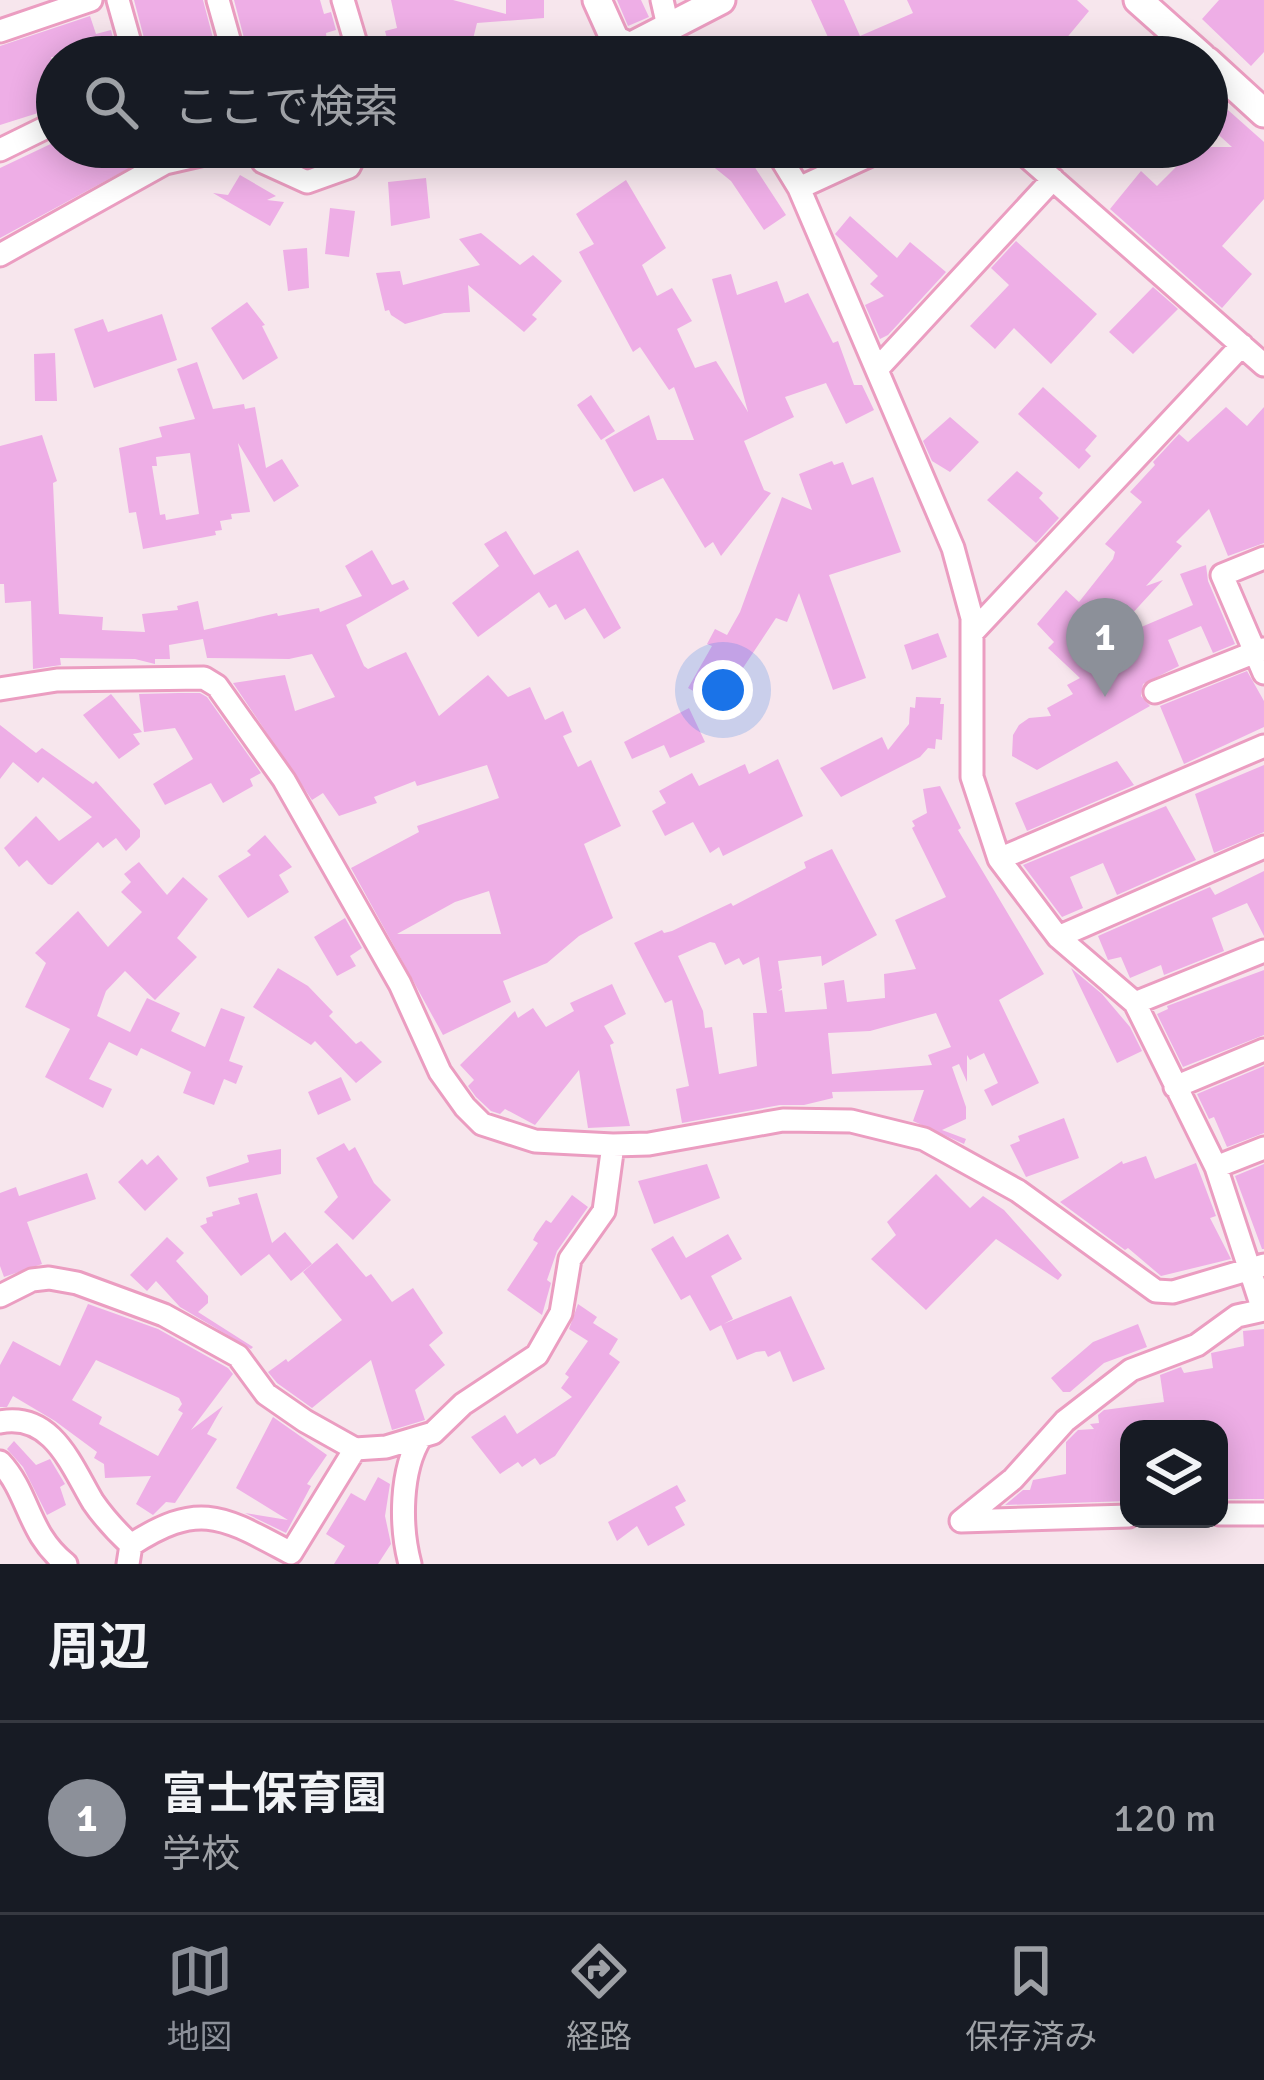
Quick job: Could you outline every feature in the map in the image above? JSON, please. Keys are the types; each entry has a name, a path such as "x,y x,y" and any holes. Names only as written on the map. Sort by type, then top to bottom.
{"street":[{"path":"0,31 91,0"},
{"path":"118,0 128,36"},
{"path":"218,0 228,36"},
{"path":"344,0 354,36"},
{"path":"597,0 613,36"},
{"path":"641,36 664,13 722,0"},
{"path":"1138,0 1178,36"},
{"path":"1228,81 1264,113"},
{"path":"0,150 36,132"},
{"path":"0,255 141,168"},
{"path":"276,168 307,182 347,168"},
{"path":"787,168 879,367 953,548 972,618 972,777 999,859 1058,937 1135,1003 1216,1167 1257,1267 1263,1310 1237,1316 1197,1345 1131,1370 1064,1421 1013,1479 961,1521 1120,1516"},
{"path":"799,188 842,168"},
{"path":"1040,168 1264,365"},
{"path":"879,367 1053,179"},
{"path":"972,633 1241,345"},
{"path":"1155,692 1261,658 1222,575 1264,558"},
{"path":"0,689 57,680 178,678 204,678 217,686 284,780 400,984 440,1072 482,1124 535,1141 613,1145 649,1144 783,1120 851,1121 924,1139 1018,1191 1156,1291 1173,1292 1257,1267"},
{"path":"999,859 1264,746"},
{"path":"1058,937 1264,847"},
{"path":"1135,1003 1264,951"},
{"path":"1175,1087 1264,1050"},
{"path":"0,1296 32,1280 50,1279 77,1283 164,1316 238,1356 266,1394 304,1421 356,1449 386,1447 444,1425 463,1404 529,1364 547,1342 561,1313 570,1259 604,1211 613,1145"},
{"path":"1216,1167 1264,1148"},
{"path":"0,1422 16,1419 50,1433 130,1555 164,1525 200,1517 238,1525 290,1553 356,1449"},
{"path":"410,1564 405,1546 407,1459 421,1437"},
{"path":"0,1462 12,1474 37,1534 66,1564"},
{"path":"1228,1514 1264,1514"}],"building":[{"path":"134,0 203,0 212,36 143,36"},
{"path":"234,0 320,0 324,14 331,12 336,30 326,36 243,36"},
{"path":"391,0 453,0 506,14 506,0 544,0 544,18 477,23 474,36 386,36 385,31 397,28"},
{"path":"617,0 641,0 649,17 628,26"},
{"path":"811,0 844,0 860,36 827,36"},
{"path":"907,0 1077,0 1089,11 1068,36 860,36 913,13"},
{"path":"1219,0 1264,0 1264,52 1251,66 1228,44 1228,36 1220,36 1202,19"},
{"path":"90,16 96,34 111,30 113,36 36,36 36,114 0,125 0,46"},
{"path":"1228,110 1264,142 1264,199 1222,246 1252,274 1222,308 1110,209 1141,171 1157,186 1175,168 1228,168 1228,147 1232,147"},
{"path":"36,151 36,168 129,168 0,238 0,168"},
{"path":"715,168 755,168 786,215 764,230 731,181"},
{"path":"240,175 276,196 267,200 284,202 270,226 213,193 228,195"},
{"path":"426,178 430,218 391,226 388,182"},
{"path":"626,180 666,248 642,265 657,296 672,288 692,321 677,329 695,368 716,361 748,412 712,279 731,274 737,295 777,281 785,303 808,293 833,343 838,341 854,385 862,385 874,410 846,424 826,383 785,397 794,417 744,441 764,490 771,493 721,556 713,542 705,548 663,478 634,492 605,440 649,415 657,440 694,440 674,387 669,390 640,347 633,352 579,252 594,244 576,214"},
{"path":"330,208 355,211 349,257 325,254"},
{"path":"850,216 897,258 910,242 946,272 880,339 865,305 884,296 870,284 878,276 835,234"},
{"path":"481,233 520,265 533,255 562,281 532,315 537,319 524,332 468,285 470,312 444,313 405,324 385,311 376,273 400,271 403,285 480,265 459,239"},
{"path":"1016,241 1097,314 1051,364 1014,328 995,349 970,326 1009,285 991,268"},
{"path":"307,248 309,288 288,291 283,250"},
{"path":"1153,287 1178,309 1133,354 1109,332"},
{"path":"247,302 265,325 278,358 243,380 211,328"},
{"path":"162,314 177,360 94,388 74,329 103,319 108,332"},
{"path":"55,353 57,401 35,401 34,354"},
{"path":"197,362 213,409 255,407 266,468 282,459 299,486 274,502 238,443 250,512 220,521 222,530 215,531 216,535 143,549 136,512 129,513 119,448 162,437 159,427 195,419 177,369","holes":["190,453 199,514 166,520 165,514 160,515 152,466 157,466 156,457"]},
{"path":"1043,387 1097,436 1085,450 1091,456 1079,469 1018,414"},
{"path":"591,395 615,431 601,440 577,405"},
{"path":"1226,407 1247,426 1264,407 1264,543 1228,556 1209,509 1176,542 1182,546 1146,586 1163,580 1106,642 1193,605 1180,574 1206,565 1208,581 1235,644 1213,653 1201,626 1168,640 1179,666 1143,684 1141,696 1150,706 1037,770 1012,756 1013,735 1019,725 1029,718 1051,716 1047,708 1073,694 1067,685 1080,678 1048,648 1054,642 1037,624 1066,590 1079,602 1113,559 1115,552 1105,544 1142,502 1130,492 1153,462 1179,434 1188,442"},
{"path":"950,417 979,442 950,472 932,461 923,441"},
{"path":"42,435 57,481 53,483 59,614 103,617 102,630 145,632 142,614 178,610 177,606 198,601 204,630 277,613 319,608 320,612 362,596 345,566 372,550 392,585 404,580 409,589 346,625 364,666 368,669 406,652 439,716 488,675 508,697 530,687 545,720 563,711 572,732 563,736 578,767 591,760 621,826 584,844 613,918 579,936 547,963 503,981 511,1002 443,1035 351,868 419,832 417,826 499,798 487,765 417,786 415,781 374,797 377,803 339,816 323,793 312,800 233,683 285,675 295,711 335,697 312,654 289,659 207,658 203,639 169,645 170,659 155,659 155,664 135,659 60,658 61,665 33,669 31,601 5,603 4,584 0,584 0,446","holes":["489,891 501,934 397,934 455,902"]},
{"path":"832,461 834,465 843,462 852,485 873,477 901,552 829,575 866,678 833,690 799,593 787,622 776,618 735,680 729,676 716,699 711,701 688,688 712,646 707,644 715,629 727,635 740,612 782,497 812,510 799,474"},
{"path":"1017,471 1043,493 1039,498 1059,518 1036,543 987,500"},
{"path":"506,531 534,575 578,550 621,628 604,639 585,608 565,620 556,604 549,608 539,592 478,637 452,603 499,566 484,544"},
{"path":"938,633 947,657 912,670 904,645"},
{"path":"1247,671 1264,701 1264,727 1184,764 1160,706"},
{"path":"200,693 261,773 250,779 253,786 223,803 211,783 165,805 153,784 193,759 175,728 144,732 139,694"},
{"path":"111,694 142,732 133,734 140,744 119,759 83,715"},
{"path":"916,697 941,698 942,740 936,739 935,749 928,748 920,757 841,797 820,768 882,737 888,750 909,724"},
{"path":"689,708 705,742 670,758 664,745 632,759 624,742"},
{"path":"0,725 36,753 42,748 93,784 96,781 140,830 140,837 126,851 116,838 103,848 98,842 52,885 27,860 19,867 4,848 36,816 59,841 92,817 43,777 38,783 13,762 0,779"},
{"path":"778,759 803,816 723,856 719,847 710,853 693,822 665,836 652,811 666,803 659,791 692,773 699,786 745,764 749,774"},
{"path":"1117,761 1134,785 1027,831 1015,803"},
{"path":"1264,765 1264,832 1214,853 1195,794"},
{"path":"940,786 958,830 1044,974 999,1000 1039,1083 992,1106 984,1090 998,1083 984,1053 970,1060 967,1055 967,1082 959,1064 952,1067 966,1119 942,1130 966,1139 964,1144 913,1121 924,1090 832,1092 833,1098 804,1105 682,1123 676,1089 689,1086 672,1000 665,1003 634,943 733,906 832,849 877,935 822,966 821,956 778,961 782,988 778,991 782,990 785,1012 827,1009 824,983 844,980 847,1002 885,998 884,974 916,969 895,920 946,897 912,828 912,821 927,813 923,789","holes":["715,943 725,965 739,958 743,965 759,957 767,1013 753,1013 757,1066 719,1074 712,1027 705,1028 703,1011 678,956","936,1013 951,1047 928,1055 932,1065 832,1074 828,1033 870,1031"]},
{"path":"1166,806 1196,860 1117,895 1103,863 1070,877 1083,908 1062,917 1023,865"},
{"path":"265,835 292,867 279,875 289,892 248,918 218,876 251,855 247,851"},
{"path":"139,862 167,895 183,877 208,899 177,938 197,957 155,1000 125,971 106,991 97,1016 130,1032 147,998 180,1013 171,1031 205,1047 221,1008 245,1017 229,1061 243,1066 236,1084 224,1079 214,1105 183,1093 191,1072 141,1048 137,1056 109,1042 89,1079 112,1089 103,1108 45,1077 70,1029 25,1007 46,963 35,953 78,911 108,947 142,912 121,892 131,882 124,874"},
{"path":"1264,871 1264,936 1247,903 1212,918 1224,951 1164,975 1161,965 1130,978 1121,957 1108,960 1098,936 1210,887 1215,895"},
{"path":"345,918 362,948 350,956 356,966 337,976 314,937"},
{"path":"278,968 308,986 356,1044 361,1041 382,1062 356,1083 315,1041 311,1045 253,1007"},
{"path":"1071,968 1102,994 1130,1027 1142,1051 1117,1063"},
{"path":"1264,970 1264,1035 1183,1067 1157,1014"},
{"path":"612,984 626,1014 604,1026 614,1043 610,1045 630,1126 588,1128 579,1070 535,1125 505,1109 500,1114 491,1111 476,1097 468,1086 474,1080 460,1065 515,1011 518,1018 533,1008 546,1027 574,1011 570,1003"},
{"path":"1264,1066 1264,1133 1227,1147 1197,1094"},
{"path":"341,1077 351,1100 318,1115 308,1092"},
{"path":"1064,1118 1079,1158 1026,1177 1010,1145 1020,1141 1018,1136"},
{"path":"344,1143 349,1151 355,1147 374,1183 391,1200 353,1240 324,1212 338,1197 316,1158"},
{"path":"281,1149 281,1174 209,1187 206,1177 249,1162 247,1155"},
{"path":"158,1155 178,1179 145,1211 118,1182 142,1159 147,1165"},
{"path":"1146,1156 1155,1179 1196,1163 1216,1216 1210,1218 1231,1259 1161,1276 1060,1202 1122,1161"},
{"path":"707,1164 720,1198 654,1224 638,1181"},
{"path":"1264,1164 1264,1249 1262,1249 1235,1176"},
{"path":"87,1173 96,1199 27,1222 42,1264 4,1277 0,1193 16,1187 19,1196"},
{"path":"936,1174 970,1208 983,1196 1004,1210 1062,1275 1058,1280 996,1239 926,1310 871,1259 896,1235 887,1222"},
{"path":"257,1193 272,1243 285,1232 312,1264 291,1281 269,1254 241,1276 200,1226 212,1212"},
{"path":"572,1195 588,1207 557,1251 542,1315 507,1290 538,1243 533,1240 536,1234"},
{"path":"728,1234 742,1259 711,1276 733,1319 710,1331 690,1295 681,1300 651,1249 673,1236 686,1258"},
{"path":"167,1237 184,1253 176,1261 208,1296 208,1303 198,1312 251,1349 180,1307 156,1281 147,1291 130,1275"},
{"path":"337,1243 366,1277 371,1274 392,1302 413,1288 443,1333 429,1345 445,1365 415,1390 425,1420 392,1430 371,1360 312,1408 268,1372 342,1320 303,1272"},
{"path":"791,1296 825,1369 793,1382 780,1351 768,1357 765,1351 756,1352 737,1360 721,1325"},
{"path":"88,1304 158,1329 228,1368 233,1374 191,1430 223,1406 207,1434 217,1439 175,1503 166,1502 153,1515 136,1504 151,1476 105,1478 104,1464 94,1458 97,1452 55,1421 13,1396 7,1407 0,1407 0,1365 13,1341 60,1366","holes":["96,1360 179,1398 178,1410 183,1413 158,1456 99,1424 102,1417 72,1400"]},
{"path":"578,1304 597,1317 593,1323 618,1339 609,1354 620,1362 555,1456 540,1465 535,1458 522,1467 518,1462 500,1474 471,1437 505,1415 517,1434 572,1397 561,1388 569,1377 565,1374 588,1341 569,1329"},
{"path":"1138,1324 1147,1347 1104,1363 1070,1392 1063,1392 1051,1378 1093,1342"},
{"path":"1264,1329 1264,1499 1228,1499 1228,1420 1120,1420 1120,1501 1005,1505 1023,1490 1030,1490 1033,1480 1066,1474 1066,1442 1078,1430 1094,1429 1090,1424 1099,1423 1098,1415 1104,1410 1164,1402 1160,1375 1181,1367 1184,1373 1213,1368 1211,1353 1244,1346 1243,1331"},
{"path":"273,1417 327,1455 307,1484 311,1486 286,1533 245,1513 288,1520 236,1488"},
{"path":"14,1441 36,1465 50,1459 65,1484 60,1487 66,1505 47,1515 23,1467 7,1449"},
{"path":"378,1477 390,1484 385,1516 391,1544 378,1564 334,1564 345,1546 326,1534 351,1493 365,1501"},
{"path":"677,1485 686,1501 675,1507 685,1525 648,1546 637,1526 617,1541 608,1522"}],"place":[{"name":"富士保育園","path":"1105,697"}]}
